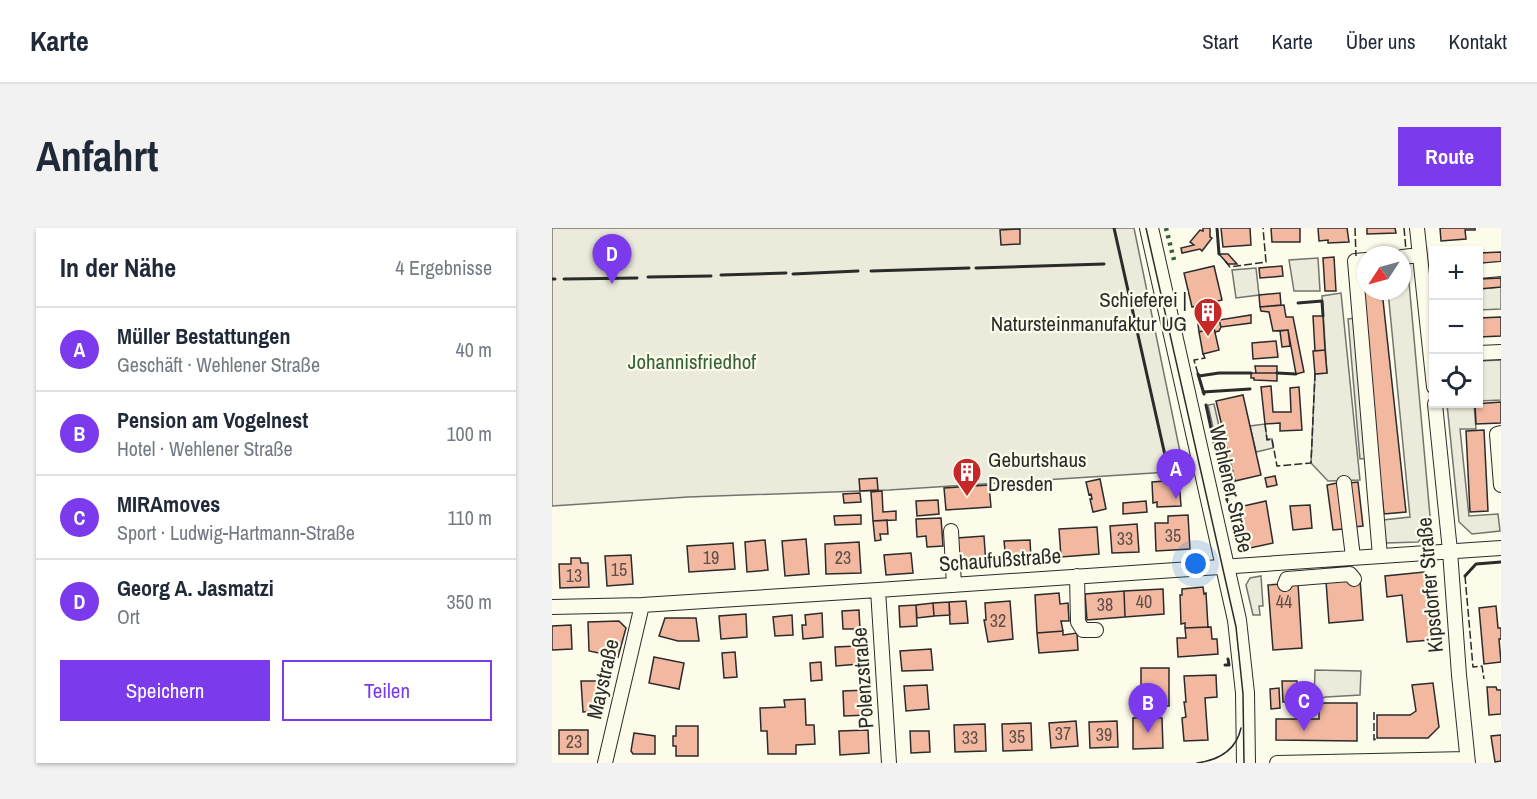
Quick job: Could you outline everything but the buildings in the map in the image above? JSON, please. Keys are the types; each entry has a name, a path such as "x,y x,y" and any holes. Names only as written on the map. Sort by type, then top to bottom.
{"main road":[{"name":"Wehlener Straße","path":"1149,228 1237,620 1246,712 1246,763"}],"street":[{"path":"1417,228 1425,257 1432,354"},
{"path":"1357,261 1355,261 1357,285"},
{"path":"1483,271 1501,269"},
{"path":"1358,300 1380,556"},
{"path":"1483,353 1501,352"},
{"name":"Kipsdorfer Straße","path":"1435,408 1468,761"},
{"path":"1501,434 1497,434 1501,485"},
{"path":"1344,483 1353,557"},
{"path":"951,531 954,585"},
{"name":"Schaufußstraße","path":"552,607 878,590 1501,548"},
{"path":"1315,560 1316,577"},
{"path":"1285,584 1287,579 1350,574 1354,579"},
{"path":"1077,576 1078,622 1083,630 1096,630"},
{"name":"Polenzstraße","path":"878,590 889,763"},
{"name":"Maystraße","path":"604,763 642,604"},
{"path":"1277,763 1468,761"}],"green space":[{"name":"Johannisfriedhof","path":"552,228 1134,228 1184,471 889,490 688,497 552,506"},
{"path":"1318,258 1320,291 1294,291 1289,260"},
{"path":"1501,287 1501,309 1483,310 1483,289"},
{"path":"1341,293 1360,480 1328,481 1311,463 1315,374 1327,373 1322,296"},
{"path":"1389,300 1411,300 1431,527 1418,542 1386,543 1383,520 1410,517"},
{"path":"1501,360 1501,400 1483,401 1483,361"},
{"path":"1214,404 1231,480 1225,482 1208,405"},
{"path":"1447,408 1474,408 1476,429 1460,429 1469,516 1498,514 1500,531 1472,534 1459,522"},
{"path":"1265,424 1267,439 1272,439 1273,448 1256,452 1250,426"},
{"path":"1261,576 1263,606 1259,606 1260,615 1253,615 1246,585 1250,578"}],"shaded area":[{"path":"1256,268 1259,295 1236,298 1232,270"},
{"path":"1356,318 1369,458 1360,459 1348,319"},
{"path":"1315,670 1361,671 1360,695 1314,700"}],"tram line":[{"path":"1146,228 1236,627 1243,694 1244,763"},
{"path":"1197,763 1212,760 1225,753 1235,743 1241,728"}],"hedge":[{"path":"1166,228 1174,260"}],"fence":[{"path":"1225,261 1230,267 1266,262 1263,228"},
{"path":"1355,228 1356,256"},
{"path":"1404,228 1406,246"},
{"path":"1198,374 1194,360 1205,358 1203,354"},
{"path":"1265,424 1267,440 1272,439 1277,466 1311,463 1315,374"},
{"path":"1227,500 1235,538 1245,536"},
{"path":"1465,576 1473,667 1482,666 1484,679"},
{"path":"1374,712 1374,740 1377,738"}],"wall":[{"path":"1114,228 1169,473"},
{"path":"1217,228 1219,254"},
{"path":"976,268 1104,264"},
{"path":"871,271 969,268"},
{"path":"793,274 858,271"},
{"path":"721,275 786,273"},
{"path":"648,277 711,276"},
{"path":"564,279 637,278"},
{"path":"1298,303 1322,301 1323,316"},
{"path":"1199,376 1219,373 1251,373"},
{"path":"1277,373 1296,374"},
{"path":"1198,374 1204,394"},
{"path":"1203,392 1250,389"},
{"path":"1206,405 1223,484"},
{"path":"1225,492 1227,500"},
{"path":"1465,576 1476,564 1501,562"},
{"path":"1225,665 1229,665 1228,659"}],"place":[{"name":"Georg A. Jasmatzi","path":"612,284"},
{"name":"Schieferei | Natursteinmanufaktur UG","path":"1208,338"},
{"name":"Geburtshaus Dresden","path":"967,498"},
{"name":"Müller Bestattungen","path":"1176,499"},
{"name":"MIRAmoves","path":"1304,731"},
{"name":"Pension am Vogelnest","path":"1148,733"}]}
